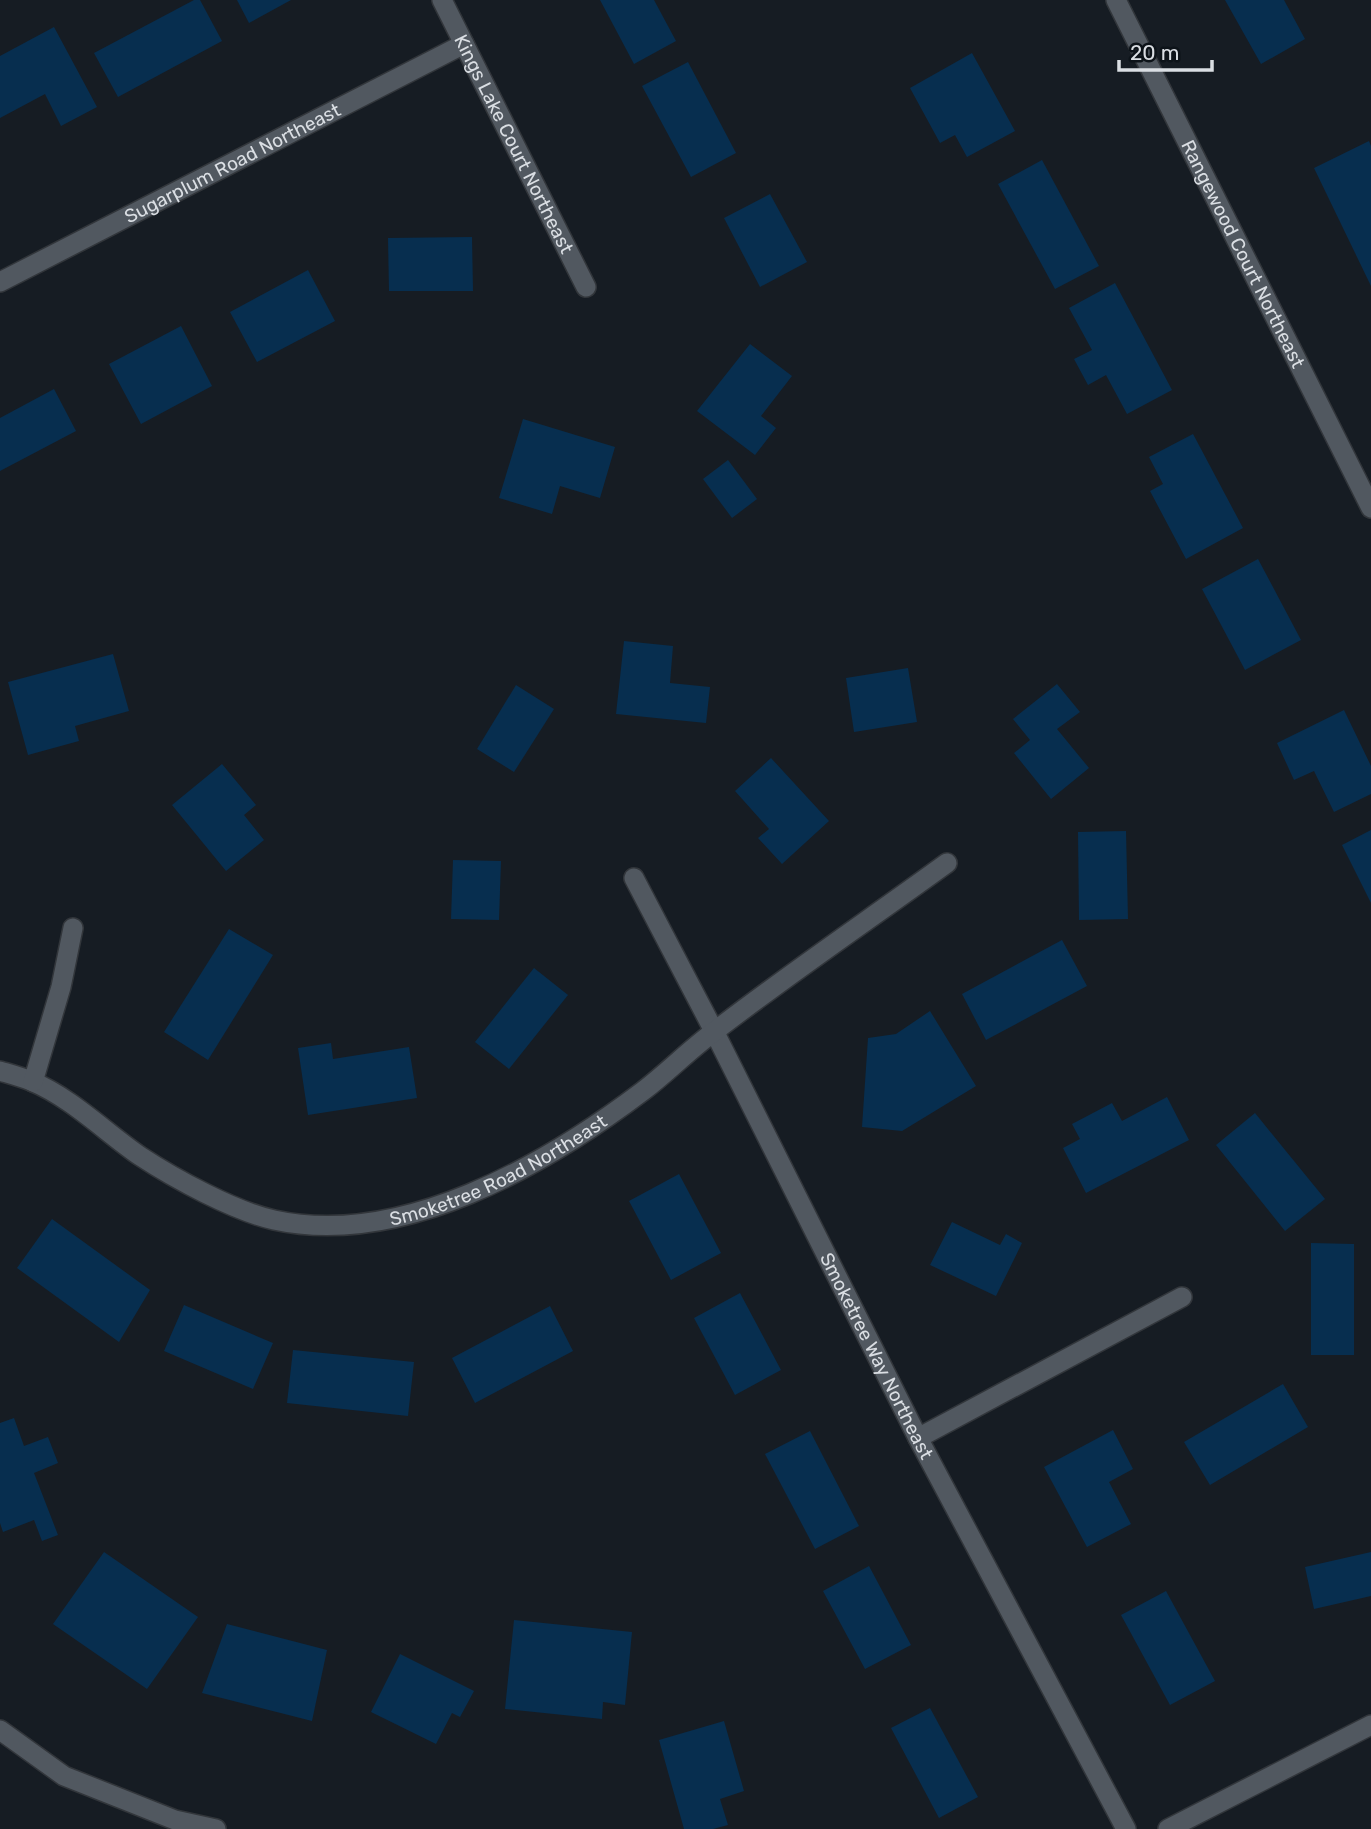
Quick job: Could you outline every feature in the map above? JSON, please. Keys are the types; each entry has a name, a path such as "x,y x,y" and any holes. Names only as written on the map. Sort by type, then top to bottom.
{"street":[{"name":"Kings Lake Court Northeast","path":"442,0 586,287"},
{"name":"Rangewood Court Northeast","path":"1116,0 1371,508"},
{"name":"Sugarplum Road Northeast","path":"0,282 464,44"},
{"name":"Smoketree Road Northeast","path":"0,1071 33,1082 76,1108 142,1157 240,1208 274,1220 316,1225 354,1224 395,1217 470,1195 572,1142 645,1089 714,1031 947,863"},
{"name":"Smoketree Way Northeast","path":"634,878 714,1031 918,1438 1126,1829"},
{"path":"33,1082 61,987 73,928"},
{"path":"918,1438 1182,1297"},
{"path":"1168,1829 1371,1725"},
{"path":"0,1730 64,1776 175,1820 216,1829"}],"building":[{"path":"194,0 200,0 222,41 118,97 94,53"},
{"path":"237,0 291,0 249,23"},
{"path":"600,0 654,0 676,41 634,64"},
{"path":"1225,0 1284,0 1305,39 1261,64"},
{"path":"54,27 97,107 61,126 45,94 0,118 0,56"},
{"path":"972,53 1015,131 967,157 955,135 940,143 910,88"},
{"path":"688,62 736,153 691,177 642,86"},
{"path":"1369,141 1371,146 1371,286 1314,168"},
{"path":"1042,160 1099,266 1055,289 998,184"},
{"path":"770,194 807,262 760,287 724,218"},
{"path":"472,237 473,291 389,291 388,238"},
{"path":"308,270 335,321 257,362 230,312"},
{"path":"1115,283 1172,390 1127,414 1106,375 1088,385 1074,359 1092,350 1069,308"},
{"path":"181,326 212,386 141,424 109,364"},
{"path":"750,344 792,376 761,416 776,428 755,455 697,411"},
{"path":"54,389 76,431 0,471 0,418"},
{"path":"523,419 615,447 600,498 560,486 552,514 499,498"},
{"path":"1193,434 1243,528 1186,559 1150,491 1163,484 1149,457"},
{"path":"728,460 757,499 732,518 703,479"},
{"path":"1258,559 1301,640 1245,670 1202,589"},
{"path":"624,641 673,646 670,683 710,687 706,723 616,714"},
{"path":"113,654 129,711 75,726 79,741 28,755 8,682"},
{"path":"908,668 917,722 854,732 846,678"},
{"path":"1057,684 1080,712 1057,729 1089,768 1051,799 1014,753 1030,740 1013,719"},
{"path":"516,685 554,709 514,772 477,749"},
{"path":"1344,710 1371,766 1371,794 1334,812 1314,771 1294,780 1277,743"},
{"path":"771,758 829,821 782,864 758,838 769,829 735,791"},
{"path":"222,764 256,805 244,815 264,840 226,871 172,805"},
{"path":"1371,830 1371,903 1342,845"},
{"path":"1126,831 1128,919 1079,920 1078,832"},
{"path":"453,860 501,861 499,920 451,919"},
{"path":"229,929 273,955 208,1060 164,1032"},
{"path":"1062,940 1087,986 986,1040 962,994"},
{"path":"534,968 568,995 509,1069 475,1042"},
{"path":"930,1011 976,1086 902,1131 862,1127 868,1038 896,1034"},
{"path":"331,1043 333,1059 409,1047 417,1098 308,1115 298,1048"},
{"path":"1167,1097 1189,1140 1086,1193 1063,1148 1080,1139 1072,1124 1112,1103 1122,1121"},
{"path":"1255,1113 1325,1199 1285,1231 1216,1145"},
{"path":"679,1174 721,1253 671,1280 629,1201"},
{"path":"52,1219 150,1290 119,1342 17,1268"},
{"path":"952,1222 1000,1245 1006,1234 1022,1243 996,1296 930,1265"},
{"path":"1311,1243 1354,1244 1354,1355 1311,1355"},
{"path":"740,1293 781,1370 735,1395 694,1318"},
{"path":"184,1305 273,1343 253,1389 164,1351"},
{"path":"550,1306 573,1351 475,1403 452,1358"},
{"path":"293,1350 414,1362 408,1416 287,1403"},
{"path":"1283,1384 1308,1427 1210,1485 1184,1442"},
{"path":"14,1418 24,1446 48,1437 58,1463 34,1473 58,1535 42,1541 34,1520 3,1532 0,1523 0,1423"},
{"path":"1113,1430 1133,1469 1109,1482 1131,1524 1087,1547 1044,1467"},
{"path":"810,1431 859,1526 815,1549 765,1454"},
{"path":"104,1552 198,1617 147,1689 53,1624"},
{"path":"1371,1552 1371,1596 1314,1609 1305,1567"},
{"path":"869,1566 911,1645 865,1669 823,1591"},
{"path":"1166,1591 1215,1681 1170,1705 1121,1615"},
{"path":"514,1620 632,1632 625,1705 603,1702 602,1719 505,1709"},
{"path":"227,1624 327,1650 312,1721 202,1693"},
{"path":"400,1654 474,1691 460,1717 452,1713 436,1744 371,1712"},
{"path":"930,1708 978,1797 939,1818 891,1728"},
{"path":"724,1721 744,1791 720,1799 728,1825 713,1829 684,1829 659,1740"}]}
